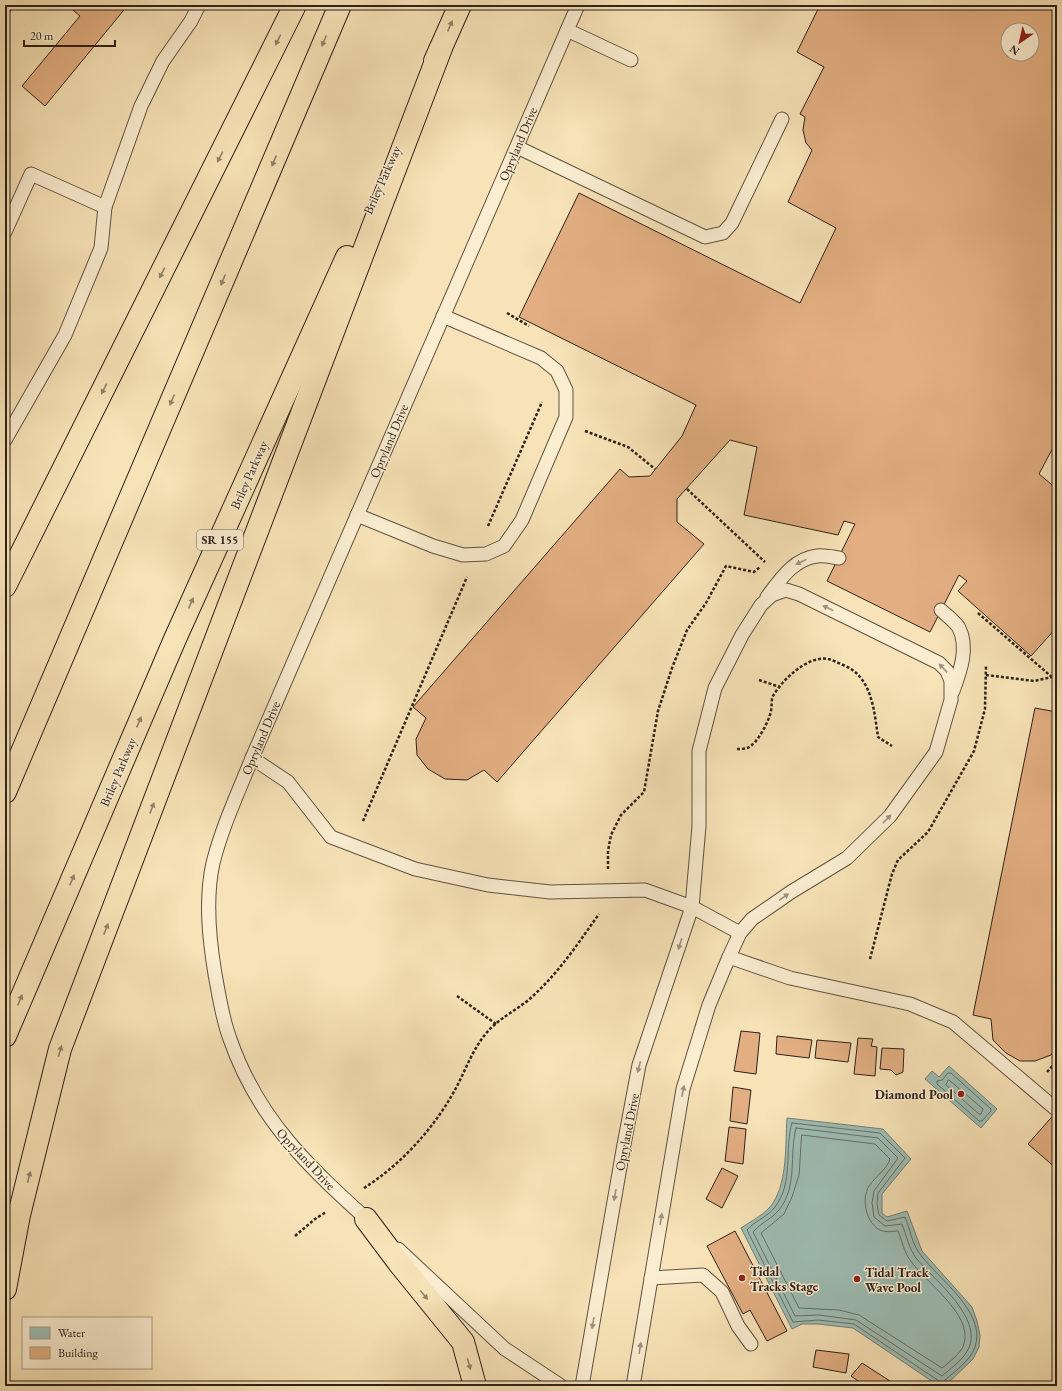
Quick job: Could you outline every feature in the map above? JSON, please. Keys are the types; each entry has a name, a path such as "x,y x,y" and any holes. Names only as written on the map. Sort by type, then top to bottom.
{"highway":[{"path":"5,586 295,5"},
{"path":"5,792 340,5"},
{"name":"Briley Parkway","path":"5,1036 175,639 460,5"},
{"path":"5,1289 19,1215 60,1049 441,48"},
{"path":"366,1219 403,1269 463,1342 475,1386"}],"lane":[{"path":"5,440 65,335 101,248 105,207 140,106 163,61 192,21 200,5"},
{"name":"Opryland Drive","path":"562,1386 505,1350 312,1168 280,1133 252,1091 230,1039 222,1010 211,951 209,899 213,864 225,824 252,758 578,5"},
{"path":"567,30 631,60"},
{"path":"517,148 705,237 723,233 732,223 782,119"},
{"path":"5,232 31,174 105,207"},
{"path":"357,515 433,546 463,555 486,554 504,546 522,520 566,417 566,390 557,371 541,358 443,316"},
{"name":"Opryland Drive","path":"582,1386 622,1150 639,1065 692,907 699,826 699,751 715,688 742,635 761,605 787,571 799,562 816,556 838,558"},
{"path":"761,605 772,595 786,590 799,594 939,663 947,671 951,681 951,700"},
{"path":"634,1386 683,1089 709,1005 740,933 752,919 791,892 847,858 890,816 936,752 963,658 959,627 941,610"},
{"path":"252,758 288,782 331,838 415,869 488,885 550,892 645,890 692,907 740,933"},
{"path":"730,956 790,978 910,1004 953,1022 1057,1110"},
{"path":"651,1278 702,1275 722,1292 738,1326 751,1344"}],"path":[{"path":"488,526 542,402"},
{"path":"581,429 628,447 655,469"},
{"path":"687,489 765,562"},
{"path":"974,609 1053,678"},
{"path":"738,749 748,748 756,740 767,724 771,710 772,697 787,678 808,662 828,659 851,668 866,684 874,706 878,737 892,746"},
{"path":"870,960 892,874 898,860 928,832 974,751 985,709 986,675 1034,681 1057,676"},
{"path":"759,680 780,687"},
{"path":"457,996 496,1024"}],"water":[{"name":"Diamond Pool","path":"949,1066 997,1109 981,1128 925,1079 932,1071 939,1077"},
{"name":"Tidal Track Wave Pool","path":"787,1118 883,1129 911,1159 882,1194 882,1213 887,1217 907,1211 922,1251 972,1307 980,1335 979,1347 973,1359 945,1386 939,1386 853,1328 818,1324 802,1324 792,1329 741,1228 766,1211 778,1194 785,1162"}],"building":[{"path":"5,5 15,5 5,18"},
{"path":"67,5 128,5 45,106 22,86 80,16"},
{"path":"820,5 1057,5 1057,440 1039,474 1057,489 1057,627 1031,656 958,591 967,581 959,575 930,632 827,581 855,524 844,521 838,535 744,515 757,447 730,440 677,499 677,522 704,544 497,782 484,770 467,780 445,779 428,769 417,755 416,739 426,718 413,707 620,469 629,477 650,476 682,436 696,405 519,317 579,193 800,303 836,228 788,202 812,150 806,143 803,130 805,117 800,114 824,67 797,52"},
{"path":"1035,708 1057,712 1057,1047 1051,1055 1035,1061 1020,1061 1006,1053 993,1040 991,1019 973,1015"},
{"path":"741,1031 760,1033 756,1074 734,1071"},
{"path":"777,1036 812,1040 809,1058 776,1054"},
{"path":"858,1038 873,1039 871,1046 877,1047 875,1076 854,1074"},
{"path":"817,1040 851,1043 848,1062 815,1058"},
{"path":"882,1048 904,1049 903,1072 896,1075 891,1070 880,1069"},
{"path":"733,1087 751,1090 747,1124 730,1121"},
{"path":"1057,1111 1057,1169 1028,1144"},
{"path":"729,1127 746,1129 743,1164 725,1161"},
{"path":"722,1168 738,1176 722,1208 706,1199"},
{"name":"Tidal Tracks Stage","path":"735,1231 787,1331 767,1341 750,1310 743,1314 707,1246"},
{"path":"816,1350 849,1354 846,1373 813,1367"},
{"path":"862,1363 890,1381 886,1386 865,1386 851,1376"}],"place":[{"name":"Diamond Pool","path":"961,1094"},
{"name":"Tidal Tracks Stage","path":"742,1278"},
{"name":"Tidal Track Wave Pool","path":"857,1279"}]}
